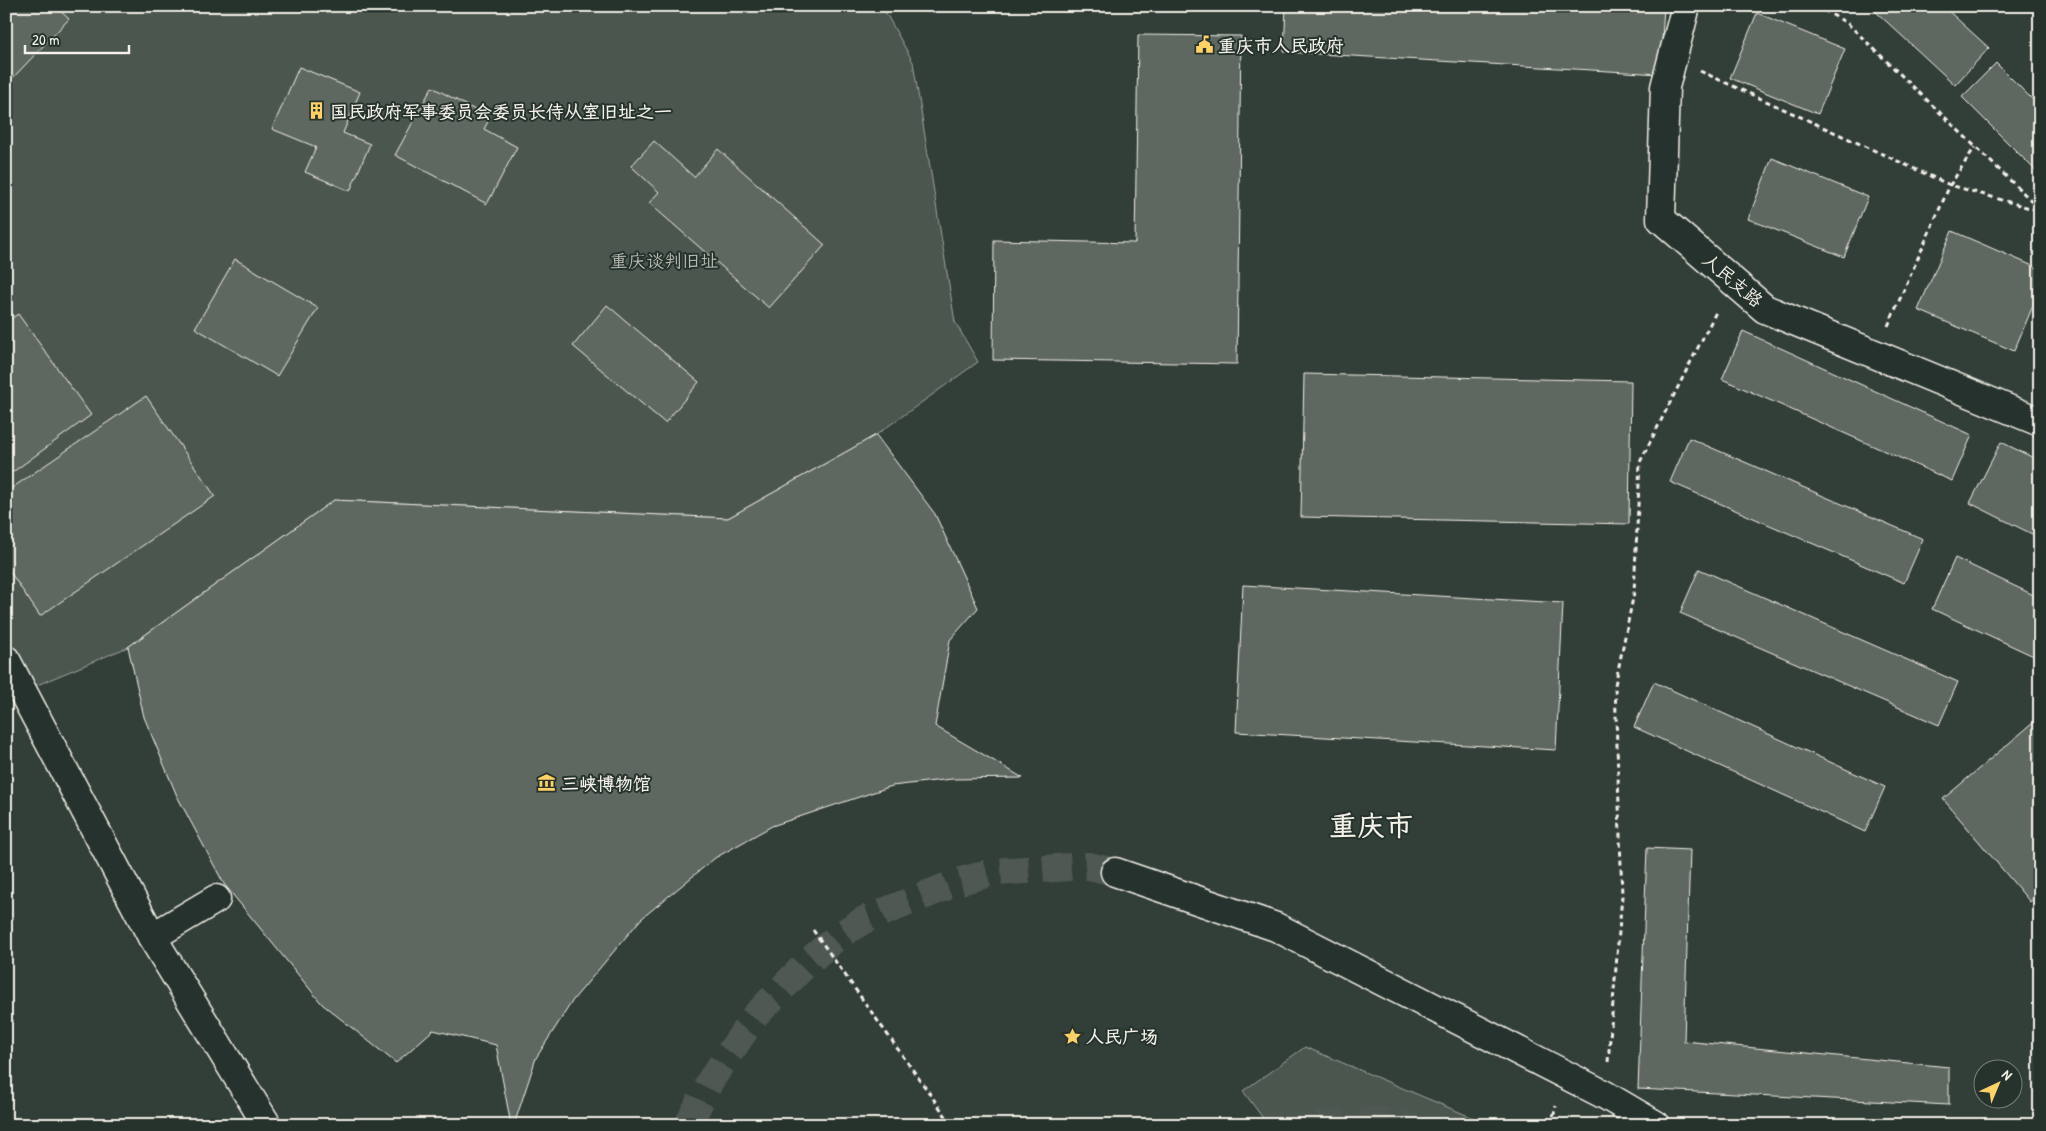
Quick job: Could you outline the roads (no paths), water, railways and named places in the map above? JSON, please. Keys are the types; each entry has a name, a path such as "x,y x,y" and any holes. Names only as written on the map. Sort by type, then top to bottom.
{"street":[{"name":"人民支路","path":"1686,6 1665,87 1661,219 1766,309 2040,422"},
{"path":"6,660 152,937 267,1125"},
{"path":"1115,872 1276,927 1605,1095 1656,1125"},
{"path":"152,937 216,899"}],"tunnel":[{"path":"688,1125 710,1081 755,1016 808,962 837,937 864,920 960,881 994,872 1088,866 1115,872"},
{"path":"1318,1125 1376,1120 1409,1125"}],"place":[{"name":"重庆市人民政府","path":"1204,45"},
{"name":"国民政府军事委员会委员长侍从室旧址之一","path":"316,111"},
{"name":"三峡博物馆","path":"547,783"},
{"name":"人民广场","path":"1072,1036"}],"district":[{"name":"重庆市","path":"1371,825"}],"park label":[{"name":"重庆谈判旧址","path":"664,260"}]}
